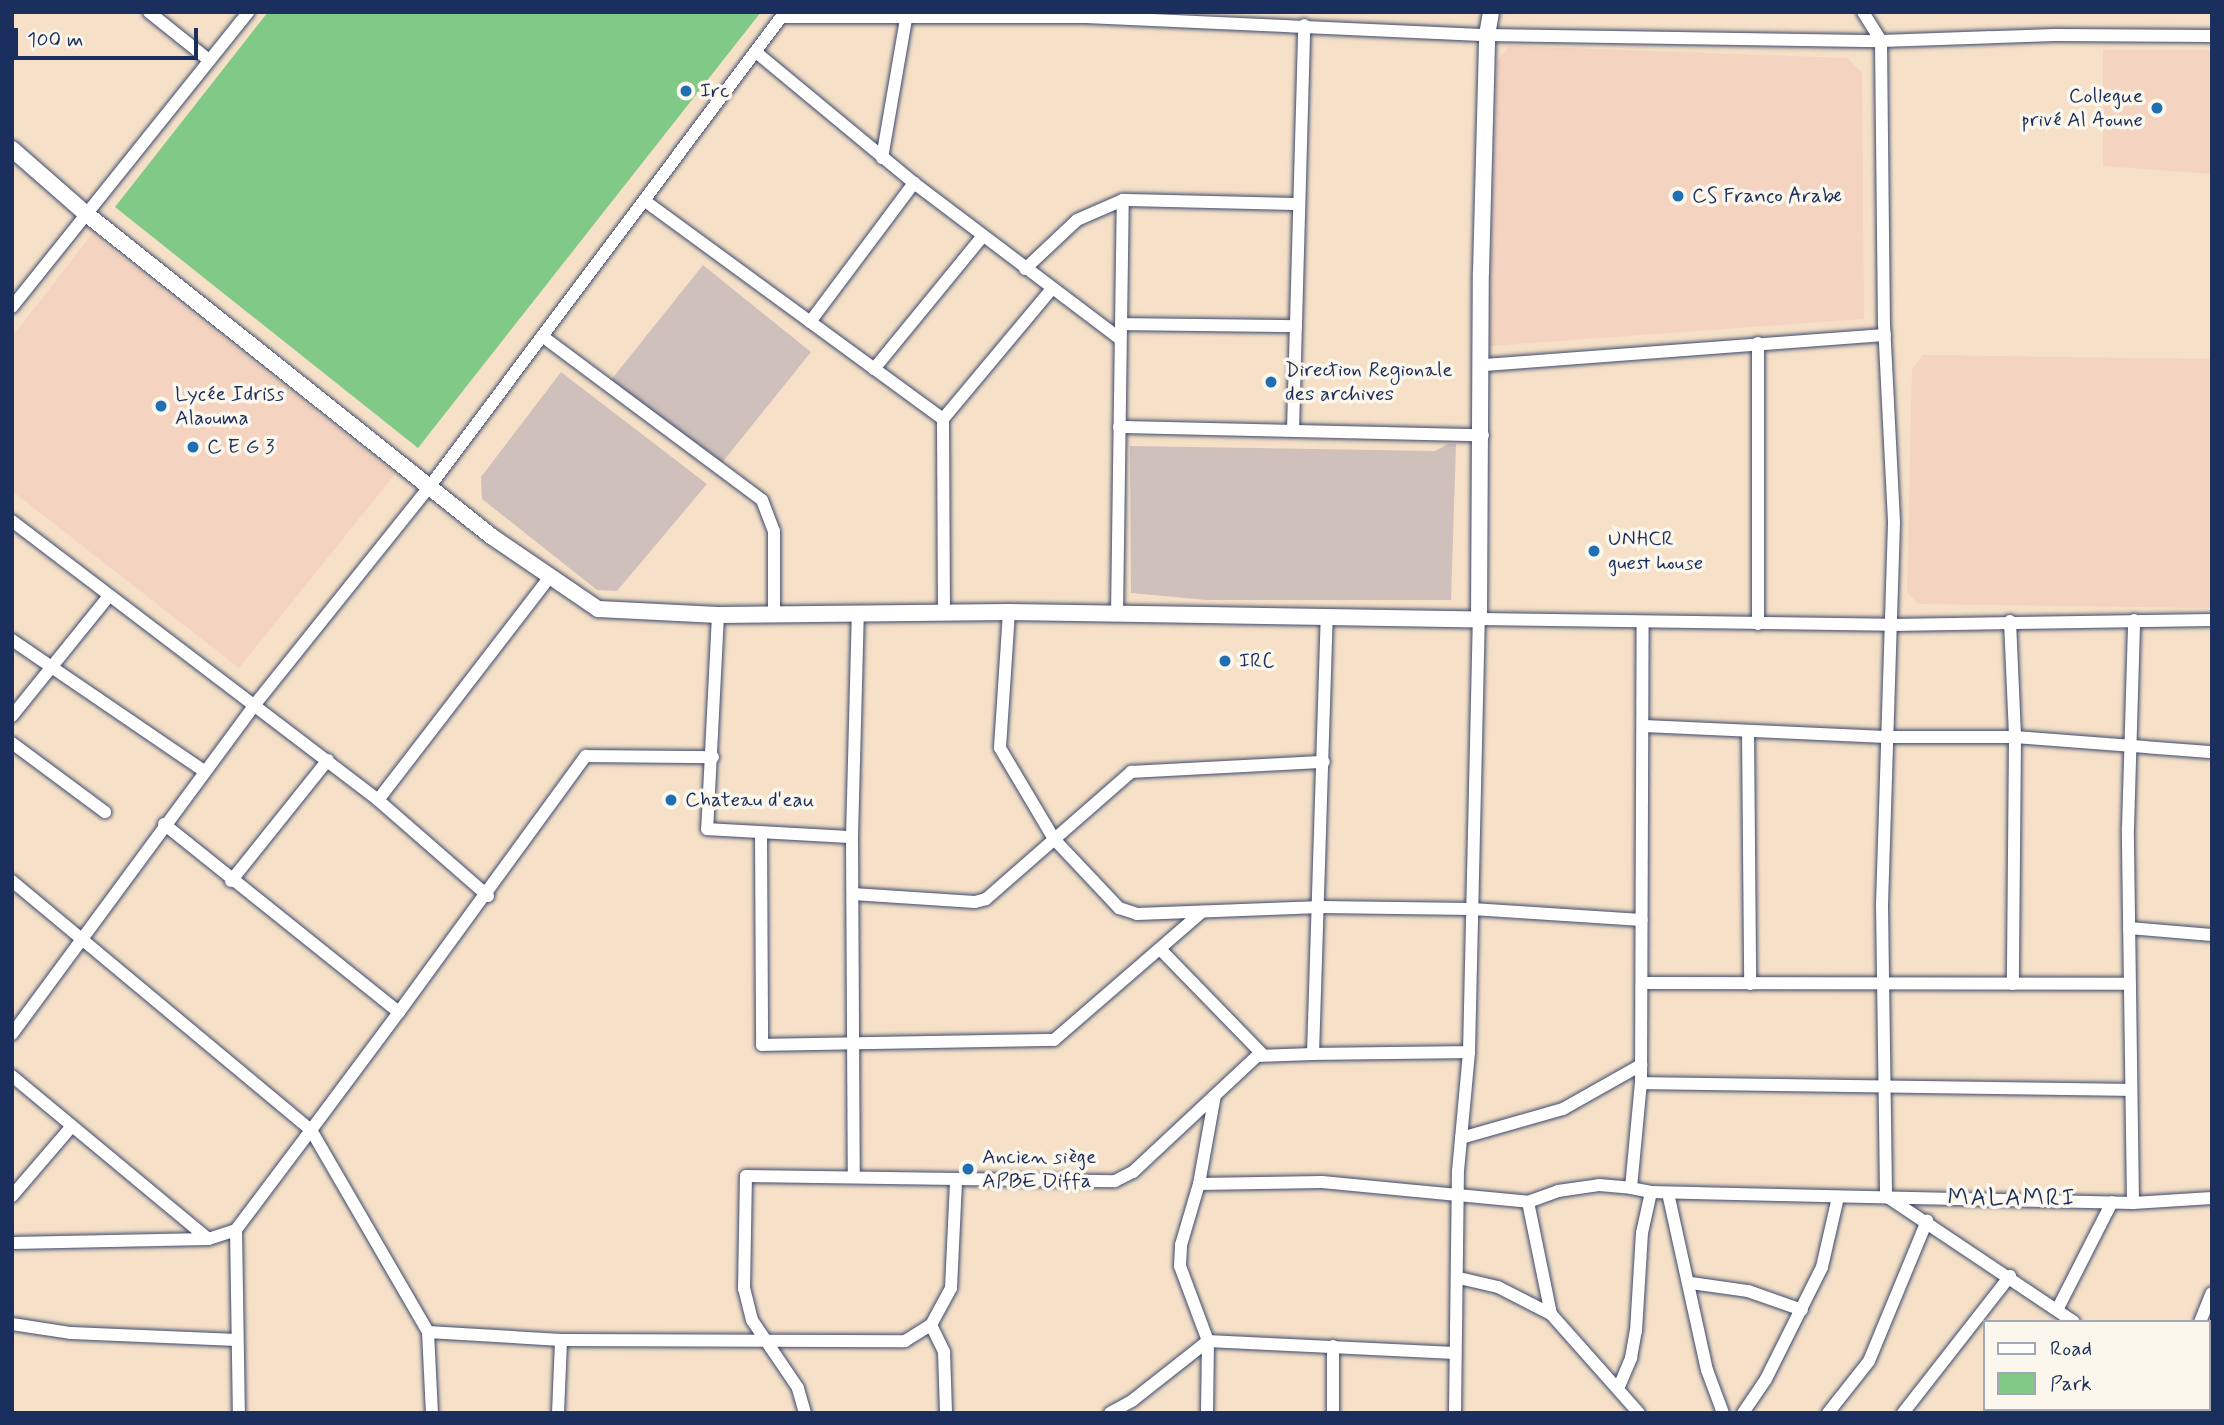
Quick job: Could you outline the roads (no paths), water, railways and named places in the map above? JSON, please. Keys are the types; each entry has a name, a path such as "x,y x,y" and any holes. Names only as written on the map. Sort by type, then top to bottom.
{"street":[{"path":"149,12 209,60"},
{"path":"12,307 84,212 248,12"},
{"path":"1455,1413 1454,1353 1459,1278 1458,1197 1469,1052 1484,365 1480,272 1487,35 1491,12"},
{"path":"1863,12 1881,41 1885,335 1894,523 1886,737 1883,985 1886,1196"},
{"path":"12,1034 84,939 204,771 430,486 784,15 1086,17 1487,35 1881,41 2055,35 2212,36"},
{"path":"881,158 907,16"},
{"path":"1293,430 1304,25"},
{"path":"757,53 881,158 1051,290 1120,339"},
{"path":"12,149 84,212 430,486 549,578 598,609 718,615 1009,612 1891,625 2010,621 2212,620"},
{"path":"810,322 914,183"},
{"path":"1024,269 1077,220 1124,200 1299,204"},
{"path":"1117,614 1124,200"},
{"path":"645,201 943,419"},
{"path":"874,369 983,236"},
{"path":"944,613 943,419 1051,290"},
{"path":"1121,324 1296,326"},
{"path":"1484,365 1885,335"},
{"path":"542,336 755,492 772,518 774,613"},
{"path":"1758,343 1758,624"},
{"path":"1119,427 1482,435"},
{"path":"12,521 252,708 328,760 488,895"},
{"path":"378,800 549,578"},
{"path":"12,716 109,596"},
{"path":"1009,612 998,737 1004,759 1054,839 1119,908 1137,914 1321,908 1472,909 1642,920"},
{"path":"854,1175 852,837 858,613"},
{"path":"718,615 713,757 707,829 852,837"},
{"path":"1313,1054 1321,908 1327,615"},
{"path":"2133,1203 2128,984 2129,748 2134,620"},
{"path":"2010,621 2015,737 2012,985"},
{"path":"1631,1188 1641,1083 1643,623"},
{"path":"12,640 50,669 204,771"},
{"path":"1644,726 1886,737 2015,737 2129,748 2212,752"},
{"path":"1748,731 1751,984"},
{"path":"12,743 105,812"},
{"path":"12,1243 208,1239 236,1230 488,895 586,756 713,757"},
{"path":"231,881 328,760"},
{"path":"853,894 975,902 996,892 1131,772 1324,762"},
{"path":"164,824 231,881 400,1012"},
{"path":"761,833 762,1045 854,1046 1054,1040 1202,912"},
{"path":"12,881 311,1130 428,1332 432,1413"},
{"path":"2129,928 2212,934"},
{"path":"1160,949 1262,1054"},
{"path":"1642,983 2128,984"},
{"path":"805,1413 798,1388 765,1343 752,1320 744,1289 746,1176 854,1175 956,1181 1080,1183 1125,1177 1262,1054 1469,1052"},
{"path":"1461,1138 1563,1109 1641,1065"},
{"path":"12,1076 208,1239"},
{"path":"1641,1083 1884,1083 2130,1090"},
{"path":"1207,1413 1208,1341 1180,1266 1181,1245 1199,1184 1215,1094"},
{"path":"12,1196 72,1126"},
{"path":"428,1332 561,1340 765,1343 905,1341 931,1325 951,1288 956,1181"},
{"path":"1199,1184 1322,1182 1528,1202 1558,1191 1600,1185 1668,1193 1838,1197 2133,1203 2212,1198"},
{"path":"1618,1389 1636,1331 1642,1233 1651,1192"},
{"path":"1668,1193 1681,1263 1691,1283 1707,1370 1723,1413"},
{"path":"1886,1196 2011,1276 2071,1320"},
{"path":"1744,1413 1802,1310 1822,1267 1838,1197"},
{"path":"1528,1202 1552,1314"},
{"path":"2057,1310 2112,1202"},
{"path":"1828,1413 1869,1362 1927,1221"},
{"path":"236,1230 239,1413"},
{"path":"1903,1413 2011,1276"},
{"path":"1459,1278 1498,1287 1552,1314 1618,1389 1632,1410"},
{"path":"1691,1283 1748,1290 1802,1310"},
{"path":"2201,1320 2212,1293"},
{"path":"12,1324 71,1333 237,1340"},
{"path":"931,1325 947,1367 946,1413"},
{"path":"558,1413 561,1340"},
{"path":"1110,1413 1133,1400 1208,1341 1454,1353"},
{"path":"1333,1346 1333,1413"},
{"path":"2210,1413 2211,1373"}],"place":[{"name":"Irc","path":"686,91"},
{"name":"Collegue privé Al Aoune","path":"2157,108"},
{"name":"CS Franco Arabe","path":"1678,196"},
{"name":"Direction Regionale des archives","path":"1271,382"},
{"name":"Lycée Idriss Alaouma","path":"161,406"},
{"name":"C E G 3","path":"193,447"},
{"name":"UNHCR guest house","path":"1594,551"},
{"name":"IRC","path":"1225,661"},
{"name":"Chateau d'eau","path":"671,800"},
{"name":"Ancien siège APBE Diffa","path":"968,1169"}],"district":[{"name":"MALAMRI","path":"2012,1199"}]}
